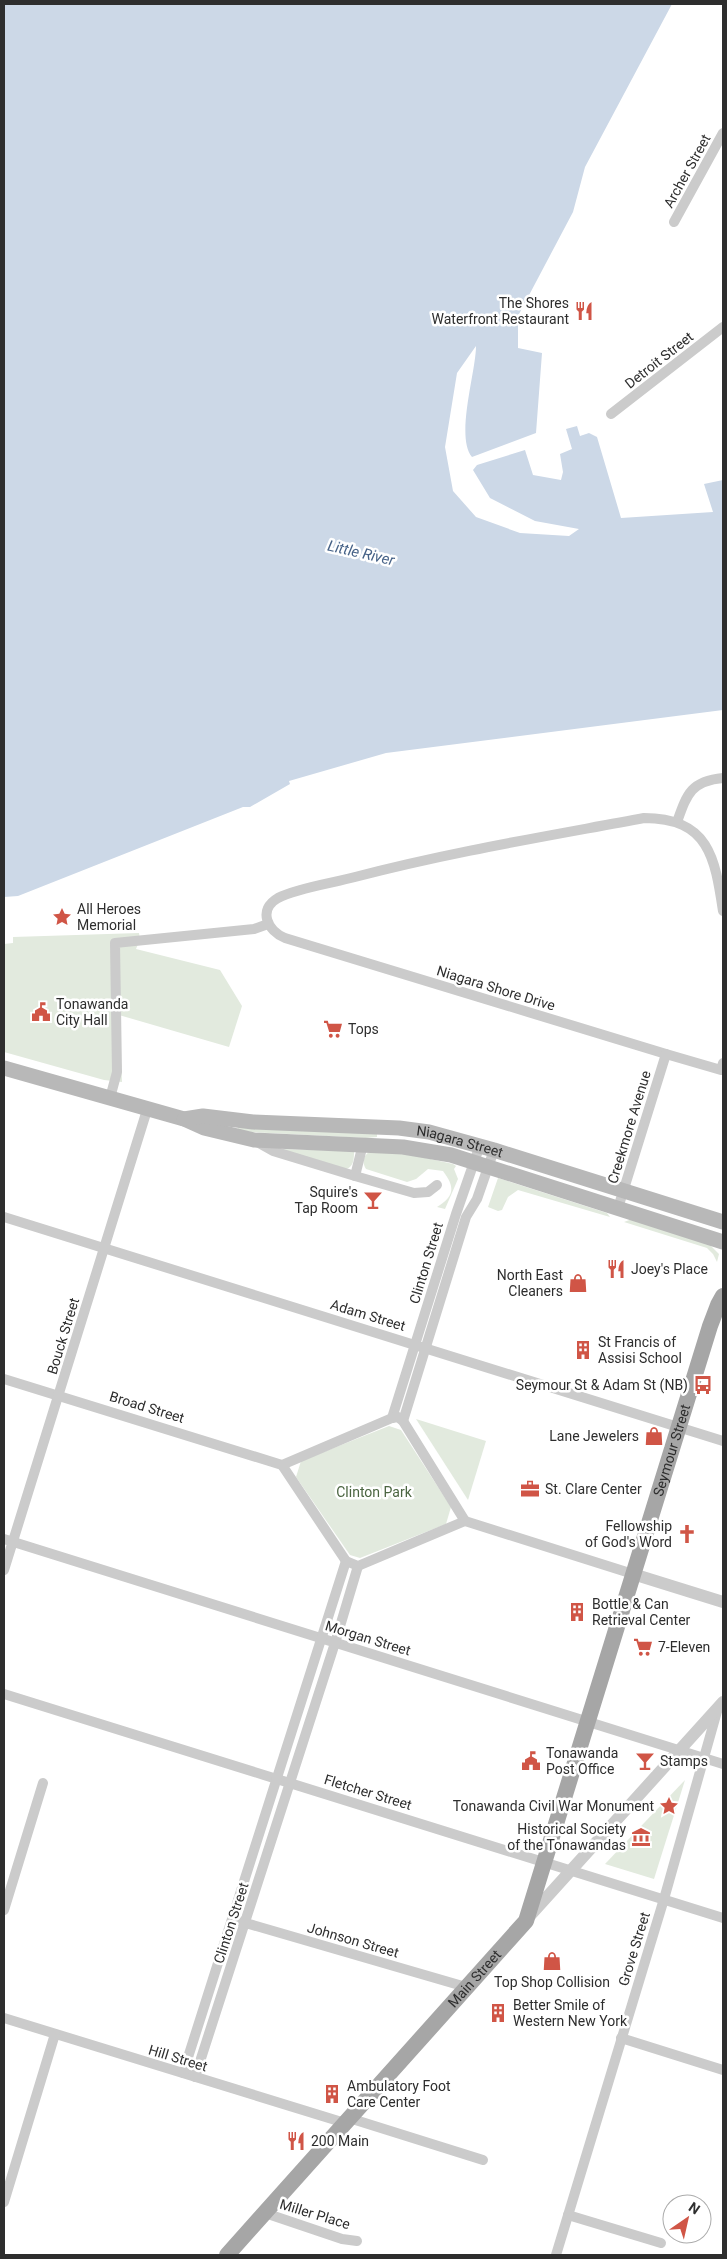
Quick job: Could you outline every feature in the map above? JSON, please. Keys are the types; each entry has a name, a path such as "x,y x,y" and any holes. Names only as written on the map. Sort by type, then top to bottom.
{"main road":[{"name":"Niagara Street","path":"4,1068 184,1119 204,1128 254,1140 363,1144 428,1151 481,1165 723,1242"},
{"name":"Niagara Street","path":"184,1119 203,1116 253,1122 400,1128 429,1132 487,1148 723,1222"},
{"name":"Seymour Street","path":"526,1920 715,1312 723,1296"},
{"name":"Main Street","path":"227,2255 526,1920"}],"street":[{"name":"Archer Street","path":"674,222 723,133"},
{"name":"Detroit Street","path":"611,414 723,327"},
{"path":"677,822 686,798 693,788 702,782 723,778"},
{"path":"110,1098 117,1072 115,943 254,928 268,924 268,911 277,899 397,866 644,818 677,822 698,835 712,856 718,874 723,911"},
{"name":"Niagara Shore Drive","path":"268,924 276,934 285,938 666,1054 723,1068"},
{"name":"Creekmore Avenue","path":"618,1208 666,1054"},
{"name":"Bouck Street","path":"4,1570 8,1541 58,1396 147,1110"},
{"name":"Niagara Street","path":"254,1140 272,1151 414,1194 428,1192 437,1185"},
{"path":"355,1176 363,1144"},
{"name":"Clinton Street","path":"392,1418 456,1214 481,1165 487,1148"},
{"name":"Clinton Street","path":"403,1421 466,1217 477,1199 481,1165"},
{"name":"Adam Street","path":"4,1217 723,1441"},
{"name":"Broad Street","path":"4,1379 282,1465"},
{"path":"465,1521 403,1421 398,1417 282,1465 346,1562 351,1565 358,1566 465,1521 723,1602"},
{"name":"Morgan Street","path":"8,1541 723,1764"},
{"name":"Clinton Street","path":"183,2073 346,1562"},
{"name":"Clinton Street","path":"196,2077 358,1566"},
{"name":"Fletcher Street","path":"4,1694 723,1918"},
{"name":"Main Street","path":"526,1920 721,1705"},
{"name":"Grove Street","path":"556,2255 721,1705"},
{"path":"299,1708 313,1712"},
{"path":"4,1910 43,1783"},
{"path":"255,1847 268,1850"},
{"name":"Johnson Street","path":"232,1919 466,1987"},
{"path":"206,1999 219,2003"},
{"name":"Hill Street","path":"4,2018 196,2077 483,2160"},
{"path":"4,2202 55,2034"},
{"path":"621,2038 723,2070"},
{"name":"Miller Place","path":"265,2213 342,2239 357,2241"},
{"path":"568,2215 661,2243"}],"green space":[{"path":"139,933 140,939 136,949 220,970 242,1006 229,1047 119,1015 122,1082 104,1080 4,1052 4,944 13,943 13,937"},
{"path":"238,1127 377,1132 377,1137 251,1132 237,1130"},
{"path":"280,1149 354,1151 354,1159 351,1166 346,1169"},
{"path":"369,1152 408,1154 456,1166 454,1169 458,1179 445,1209 437,1207 447,1199 451,1191 450,1182 443,1171 428,1169 416,1179 407,1182 366,1169 364,1160"},
{"path":"498,1178 607,1213 610,1217 518,1190 508,1197 502,1210 498,1211 488,1207"},
{"path":"632,1219 709,1244 719,1254 717,1262 707,1248 624,1222"},
{"path":"416,1419 486,1441 468,1500"},
{"name":"Clinton Park","path":"389,1426 401,1430 451,1507 446,1524 360,1558 350,1555 296,1477 301,1461"},
{"path":"685,1780 654,1879 605,1864"}],"water":[{"name":"Little River","path":"4,4 672,4 585,167 573,212 518,316 518,348 542,353 536,433 472,457 467,448 465,435 476,346 457,373 445,447 453,491 476,517 520,533 569,536 579,529 535,521 490,498 473,470 477,465 525,450 533,475 561,480 563,472 560,454 572,449 566,429 577,426 580,436 589,433 597,437 621,518 713,512 704,484 723,480 723,710 386,753 289,781 290,784 250,807 243,807 18,896 4,897"}],"place":[{"name":"The Shores Waterfront Restaurant","path":"584,311"},
{"name":"All Heroes Memorial","path":"62,917"},
{"name":"Tonawanda City Hall","path":"41,1012"},
{"name":"Tops","path":"333,1029"},
{"name":"Squire's Tap Room","path":"373,1200"},
{"name":"Joey's Place","path":"616,1269"},
{"name":"North East Cleaners","path":"578,1283"},
{"name":"St Francis of Assisi School","path":"583,1350"},
{"name":"Seymour St & Adam St (NB)","path":"703,1385"},
{"name":"Lane Jewelers","path":"654,1436"},
{"name":"St. Clare Center","path":"530,1489"},
{"name":"Fellowship of God's Word","path":"687,1534"},
{"name":"Bottle & Can Retrieval Center","path":"577,1612"},
{"name":"7-Eleven","path":"643,1647"},
{"name":"Tonawanda Post Office","path":"531,1761"},
{"name":"Stamps","path":"645,1761"},
{"name":"Tonawanda Civil War Monument","path":"669,1806"},
{"name":"Historical Society of the Tonawandas","path":"641,1837"},
{"name":"Top Shop Collision","path":"552,1961"},
{"name":"Better Smile of Western New York","path":"498,2013"},
{"name":"Ambulatory Foot Care Center","path":"332,2094"},
{"name":"200 Main","path":"296,2141"}]}
